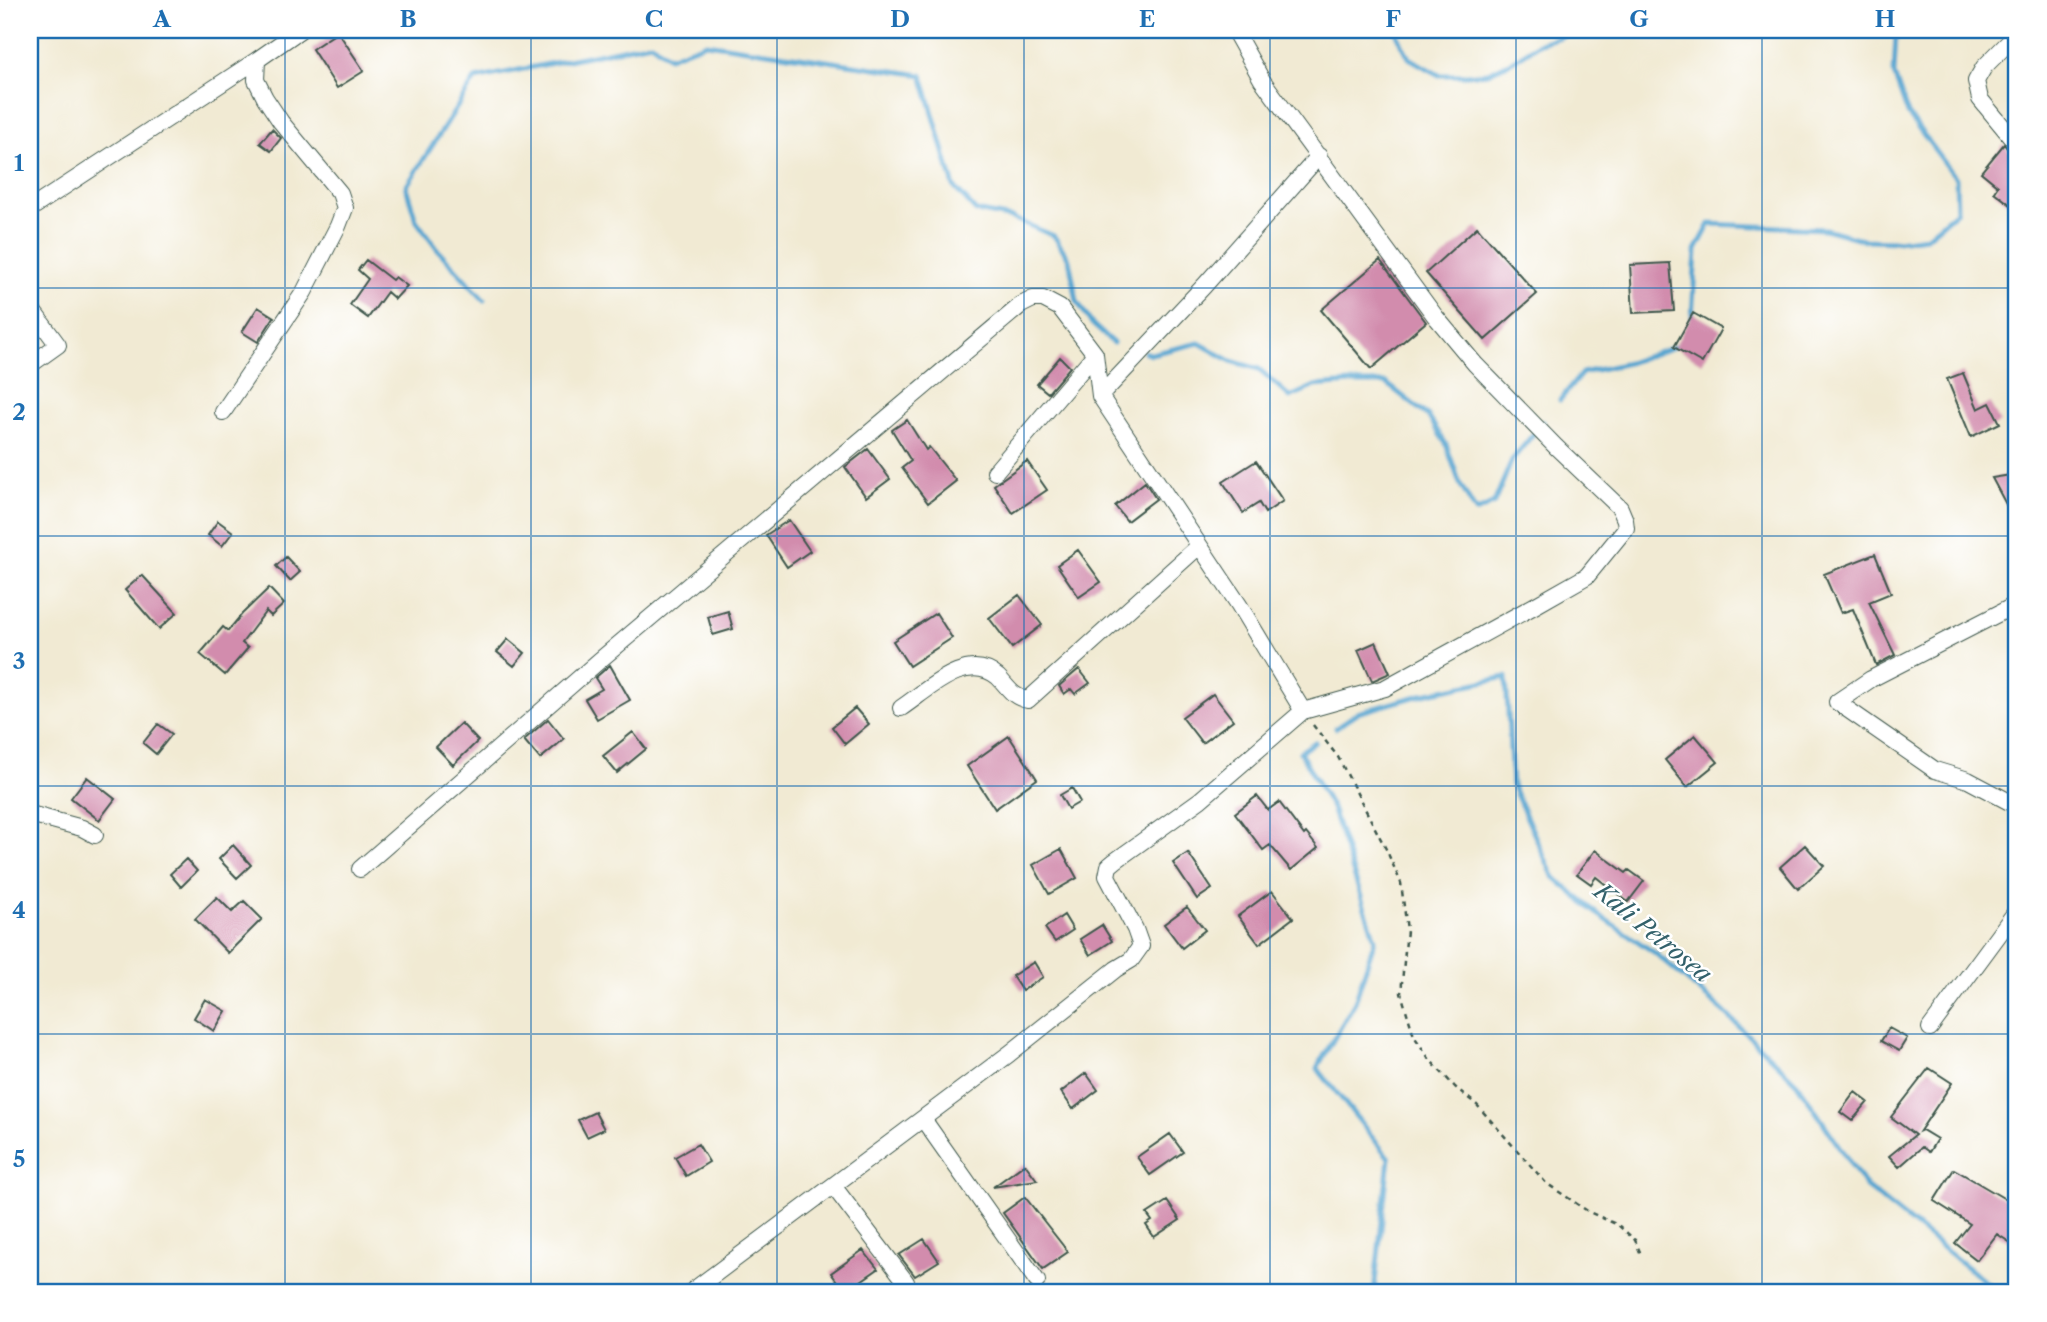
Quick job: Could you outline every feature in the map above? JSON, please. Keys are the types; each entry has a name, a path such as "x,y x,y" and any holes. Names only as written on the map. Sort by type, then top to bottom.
{"street":[{"path":"30,209 300,30"},
{"path":"691,1292 834,1187 1139,952 1141,946 1135,929 1107,877 1110,866 1200,800 1303,711 1385,688 1536,605 1587,576 1626,528 1620,508 1475,364 1435,316 1262,80 1234,30"},
{"path":"2017,34 1984,68 1976,81 1980,99 2017,144"},
{"path":"223,412 304,292 345,208 340,193 281,122 265,97 256,80 257,60"},
{"path":"1100,396 1204,286 1319,156"},
{"path":"360,869 600,660 1021,305 1033,299 1051,302 1060,308 1094,354 1100,396 1239,605 1303,711"},
{"path":"30,307 58,345 30,365"},
{"path":"995,472 1094,354"},
{"path":"901,708 958,670 969,668 996,675 1016,696 1028,700 1199,546"},
{"path":"2017,604 1866,682 1837,702 1935,770 1968,780 2017,806"},
{"path":"30,814 82,828 95,835"},
{"path":"1930,1028 2017,910"},
{"path":"923,1119 1037,1281"},
{"path":"834,1187 906,1282"}],"path":[{"path":"1303,711 1338,757 1386,849 1401,884 1407,930 1401,993 1414,1036 1430,1060 1476,1105 1546,1182 1589,1212 1618,1225 1635,1240 1642,1257"}],"building":[{"path":"338,32 364,71 337,88 312,49"},
{"path":"272,129 281,138 271,151 260,143"},
{"path":"2004,144 2009,151 2017,154 2017,197 2011,205 1994,192 1998,186 1981,172"},
{"path":"1477,227 1537,294 1485,340 1426,273"},
{"path":"366,260 392,280 395,277 407,286 395,299 387,292 368,318 350,305 368,279 358,270"},
{"path":"1380,260 1426,322 1371,369 1321,310"},
{"path":"1670,263 1674,311 1633,313 1630,265"},
{"path":"258,307 274,317 258,342 242,332"},
{"path":"1693,313 1721,329 1702,363 1674,347"},
{"path":"1060,357 1070,367 1048,393 1037,384"},
{"path":"1963,373 1978,409 1990,403 2000,423 1971,437 1947,379"},
{"path":"907,420 926,450 929,447 956,481 928,503 902,468 911,461 892,430"},
{"path":"868,449 890,479 866,497 845,467"},
{"path":"1027,461 1047,490 1013,513 994,485"},
{"path":"1256,461 1283,501 1265,513 1259,503 1243,513 1223,482"},
{"path":"2017,474 2017,525 1992,478"},
{"path":"1145,482 1156,499 1127,521 1115,506"},
{"path":"789,520 810,551 787,567 766,535"},
{"path":"218,521 233,532 222,546 208,535"},
{"path":"1078,550 1101,582 1079,597 1057,565"},
{"path":"1875,554 1891,593 1869,602 1895,655 1876,665 1853,609 1841,613 1824,574"},
{"path":"286,557 300,572 290,581 276,566"},
{"path":"142,575 177,613 159,629 125,590"},
{"path":"269,588 284,604 271,616 266,611 242,643 248,648 225,675 200,654 223,627 228,631"},
{"path":"1019,595 1042,625 1012,648 989,618"},
{"path":"728,611 733,629 713,635 708,617"},
{"path":"936,613 952,638 909,666 893,641"},
{"path":"508,639 525,653 514,666 497,652"},
{"path":"1376,642 1390,673 1372,681 1358,650"},
{"path":"610,665 630,700 597,719 585,699 602,689 595,678"},
{"path":"1079,669 1090,683 1075,694 1071,689 1064,694 1059,686"},
{"path":"1213,694 1233,720 1202,743 1182,717"},
{"path":"855,708 869,724 845,744 832,727"},
{"path":"548,719 564,739 540,759 524,740"},
{"path":"461,723 478,741 453,765 436,747"},
{"path":"158,724 172,734 156,754 143,743"},
{"path":"633,732 646,749 617,773 603,756"},
{"path":"1695,735 1718,762 1687,787 1665,760"},
{"path":"1009,736 1037,779 995,809 967,766"},
{"path":"87,777 115,799 99,820 71,798"},
{"path":"1072,788 1080,802 1068,809 1060,795"},
{"path":"1257,796 1268,810 1279,802 1304,835 1306,833 1318,848 1291,870 1270,845 1263,850 1235,813"},
{"path":"233,845 251,865 237,878 219,859"},
{"path":"1805,845 1824,866 1798,889 1780,867"},
{"path":"1061,849 1077,878 1049,894 1033,865"},
{"path":"1595,850 1626,873 1629,870 1644,881 1628,902 1596,877 1591,884 1577,874"},
{"path":"1188,853 1212,889 1197,899 1173,863"},
{"path":"186,859 197,871 181,887 170,874"},
{"path":"1272,891 1293,918 1259,944 1238,916"},
{"path":"217,897 232,912 244,901 262,919 228,953 195,919"},
{"path":"1187,907 1205,930 1182,948 1164,924"},
{"path":"1064,915 1073,930 1055,942 1045,928"},
{"path":"1102,925 1112,941 1090,955 1080,939"},
{"path":"1034,962 1043,977 1022,991 1012,976"},
{"path":"205,999 226,1011 214,1031 194,1018"},
{"path":"1889,1028 1907,1038 1899,1051 1881,1041"},
{"path":"1929,1068 1952,1083 1920,1131 1937,1139 1929,1152 1922,1147 1899,1167 1889,1156 1915,1135 1891,1117"},
{"path":"1086,1073 1098,1090 1073,1109 1061,1092"},
{"path":"1855,1092 1868,1102 1852,1121 1840,1112"},
{"path":"595,1112 604,1129 587,1137 578,1120"},
{"path":"1170,1134 1183,1152 1150,1175 1137,1157"},
{"path":"698,1144 709,1162 686,1176 675,1157"},
{"path":"1025,1164 1037,1180 993,1187"},
{"path":"1954,1169 2017,1206 2017,1247 1997,1234 1977,1260 1955,1243 1970,1224 1934,1201"},
{"path":"1025,1197 1068,1252 1043,1269 1003,1213"},
{"path":"1167,1201 1180,1220 1154,1237 1146,1225 1152,1221 1147,1214"},
{"path":"924,1239 939,1261 915,1276 899,1255"},
{"path":"863,1250 878,1269 845,1292 831,1273"}],"waterway":[{"path":"1395,30 1409,58 1439,75 1488,73 1540,43 1572,33 1635,30"},
{"path":"1692,318 1696,250 1710,224 1825,229 1865,240 1897,241 1926,237 1957,211 1956,178 1908,114 1894,74 1896,34 1902,30"},
{"path":"484,300 437,249 416,220 406,187 475,79 651,43 669,57 706,43 922,75 954,187 976,211 1012,218 1054,236 1069,259 1077,301 1091,323 1113,343"},
{"path":"1145,352 1151,354 1199,343 1231,361 1259,369 1290,397 1315,386 1386,383 1428,416 1446,444 1460,484 1476,512 1494,503 1512,460 1543,422"},
{"path":"1560,400 1582,373 1628,363 1680,345"},
{"name":"Kali Petrosea","path":"1336,728 1357,713 1428,693 1506,677 1512,785 1553,876 1596,913 1655,953 1723,1011 1797,1083 1866,1187 1998,1292"},
{"name":"Kali Petrosea","path":"1315,742 1300,752 1332,808 1375,939 1355,1002 1317,1068 1389,1158 1374,1292"}]}
